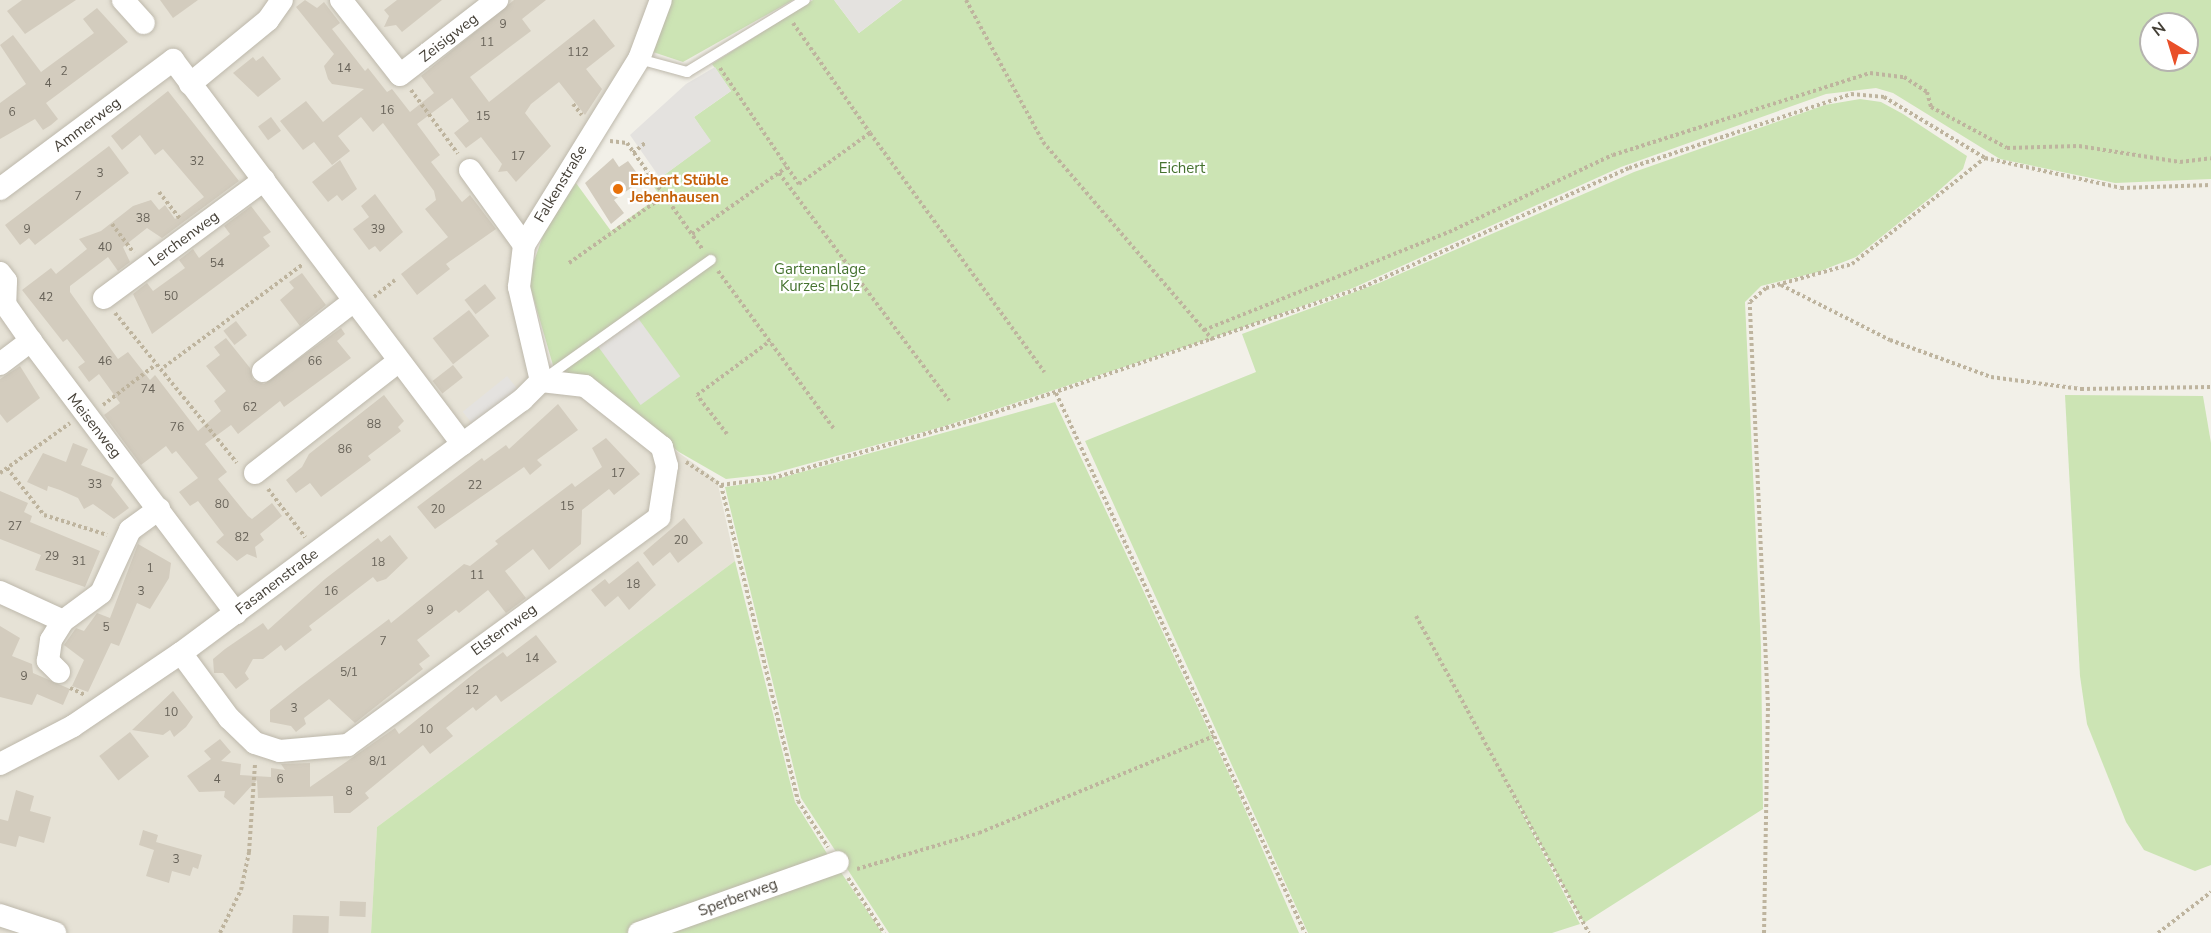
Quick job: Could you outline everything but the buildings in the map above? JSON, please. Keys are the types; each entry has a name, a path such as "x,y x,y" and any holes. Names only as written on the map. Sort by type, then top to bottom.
{"street":[{"path":"123,0 144,23"},
{"path":"282,0 268,20 190,84 462,444"},
{"path":"341,0 400,75"},
{"name":"Zeisigweg","path":"400,75 497,0"},
{"name":"Falkenstraße","path":"541,381 519,287 524,245 588,138 639,59 661,0"},
{"name":"Ammerweg","path":"0,189 173,60 190,84"},
{"path":"470,170 524,245"},
{"name":"Lerchenweg","path":"104,298 264,180"},
{"name":"Meisenweg","path":"0,273 6,281 5,304 236,613"},
{"path":"263,371 354,301"},
{"path":"0,364 31,341"},
{"path":"255,472 399,361"},
{"path":"541,381 585,386 662,447"},
{"name":"Fasanenstraße","path":"0,764 105,706 181,653 462,444 541,381"},
{"name":"Elsternweg","path":"181,653 229,718 255,743 280,751 321,750 357,739 659,517 667,466 662,447"},
{"path":"59,672 48,661 51,640 63,621 101,593 130,530 159,509"},
{"path":"0,592 63,621"},
{"name":"Sperberweg","path":"639,933 841,868"},
{"path":"0,915 56,933"}],"lane":[{"path":"639,59 687,72 787,14 805,0"},
{"path":"541,381 711,261"}],"path":[{"path":"966,0 1043,142 1213,340"},
{"path":"787,14 870,133 1044,372"},
{"path":"712,57 799,184 870,133"},
{"path":"1204,330 1449,232 1613,155 1870,73 1904,77 1927,92 1931,107 2007,148 2079,146 2180,162 2211,158"},
{"path":"400,75 470,170"},
{"path":"662,447 721,485 773,478 1056,393 1363,287 1629,168 1824,100 1851,94 1884,97 1985,158 2121,188 2211,185"},
{"path":"588,138 627,143 836,430"},
{"path":"633,153 645,143"},
{"path":"1764,933 1768,706 1749,308 1758,294 1780,285 1852,264 1985,158"},
{"path":"692,234 787,167"},
{"path":"778,173 948,400"},
{"path":"159,192 191,234"},
{"path":"569,263 664,196"},
{"path":"112,224 145,267"},
{"path":"104,298 154,366 164,367 318,252"},
{"path":"1780,285 1890,340 1991,377 2080,389 2211,387"},
{"path":"726,434 697,395 770,341"},
{"path":"164,367 236,463 255,472 317,552"},
{"path":"1056,393 1305,933"},
{"path":"7,468 44,515 124,541"},
{"path":"721,485 798,801 884,933"},
{"path":"1416,616 1589,933"},
{"path":"59,672 56,681 105,706"},
{"path":"841,868 979,832 1214,736"},
{"path":"220,933 241,890 249,852 255,815 255,743"},
{"path":"2158,933 2211,892"}],"shaded area":[{"path":"0,0 661,0 524,245 541,381 585,386 717,480 735,561 377,827 371,933 0,933"},
{"path":"834,0 902,0 859,33"},
{"path":"715,67 731,91 694,117 711,141 660,178 630,135 686,84"},
{"path":"635,314 680,376 641,405 595,343"},
{"path":"507,376 519,391 475,427 463,412"}],"green space":[{"path":"665,0 793,0 683,62 647,50"},
{"name":"Eichert","path":"813,0 834,0 859,33 902,0 2211,0 2211,179 2115,183 2000,159 1893,93 1876,88 1826,94 1621,167 1353,288 1218,336 945,426 771,474 726,479 679,452 586,380 557,379 530,286 533,264 546,227 576,183 611,231 660,196 652,184 710,141 694,117 731,91 712,64"},
{"path":"1860,99 1881,102 1967,156 1963,169 1856,257 1818,272 1761,286 1745,302 1761,647 1763,809 1584,923 1504,778 1580,924 1552,933 1308,933 1085,441 1256,372 1242,334 1379,283 1634,172 1825,105"},
{"path":"2065,395 2203,396 2211,443 2211,865 2195,871 2144,850 2126,822 2087,724 2080,676"},
{"path":"1055,402 1237,791 1299,933 889,933 801,798 725,487 773,480"},
{"path":"735,561 795,802 831,860 632,933 371,933 377,827"},
{"path":"836,865 882,933 640,933"}],"place":[{"name":"Eichert Stüble Jebenhausen","path":"618,189"}],"park label":[{"name":"Gartenanlage Kurzes Holz","path":"820,278"}]}
